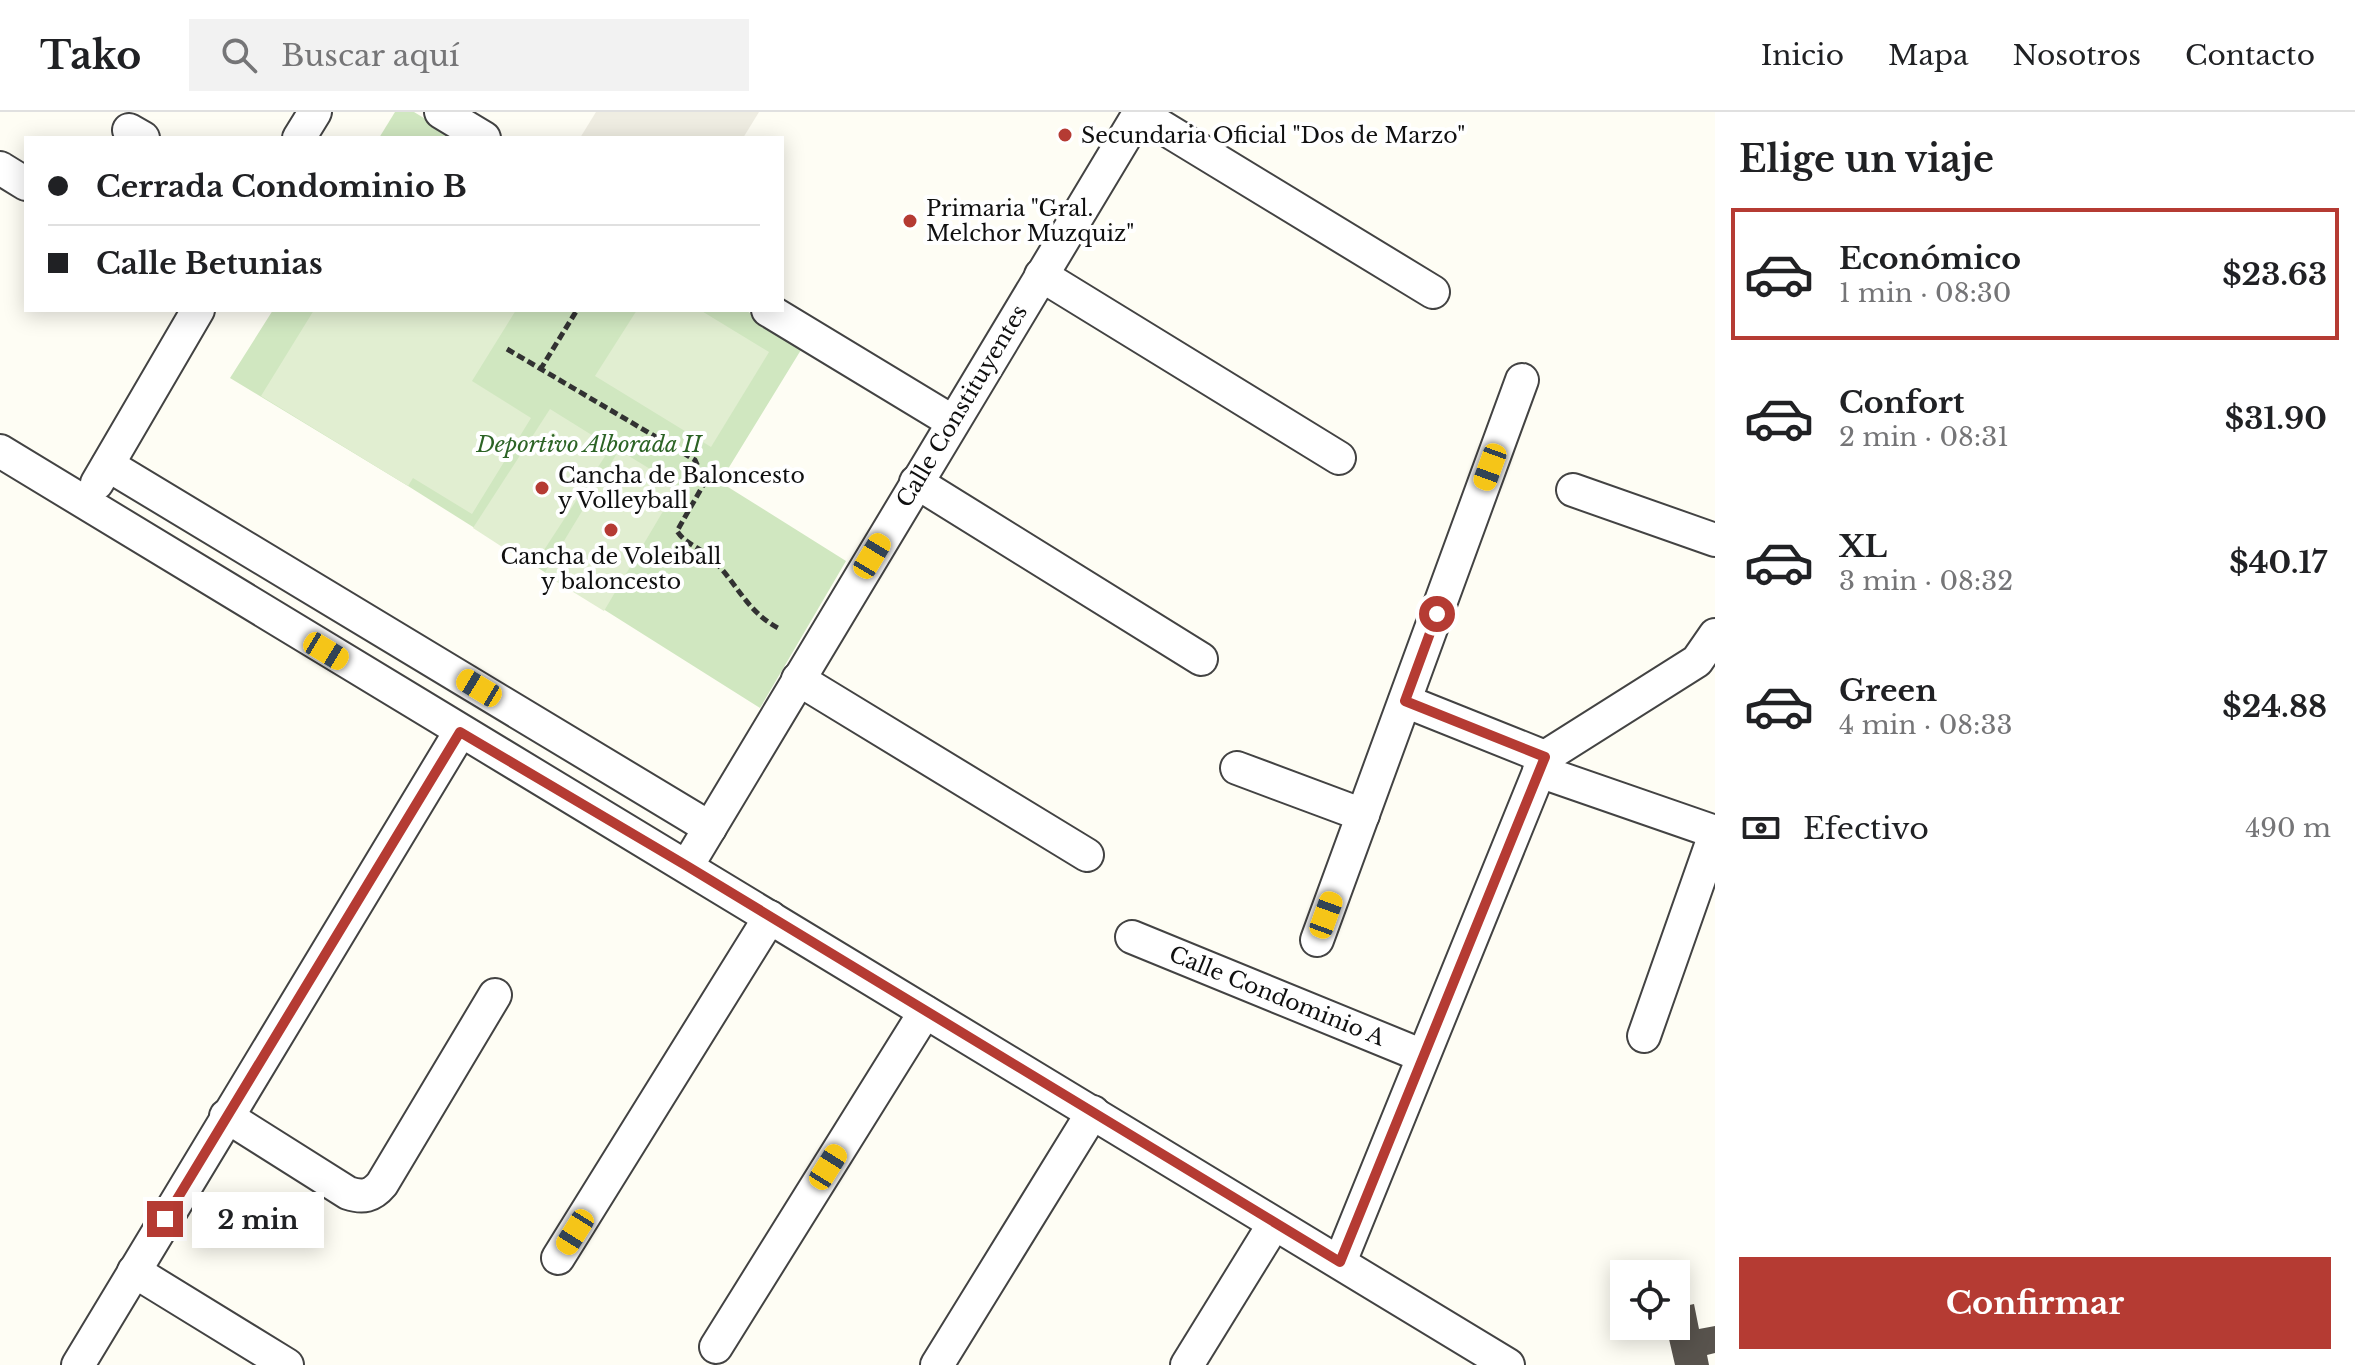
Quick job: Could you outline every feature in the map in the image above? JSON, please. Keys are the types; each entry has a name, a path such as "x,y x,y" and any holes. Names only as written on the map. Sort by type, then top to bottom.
{"street":[{"path":"300,136 315,112"},
{"path":"441,112 481,136"},
{"path":"1140,113 1433,292"},
{"name":"Calle Constituyentes","path":"687,866 1140,113"},
{"path":"0,168 24,183"},
{"path":"1041,275 1339,458"},
{"path":"85,504 197,312"},
{"path":"771,312 953,422"},
{"path":"1317,940 1522,380"},
{"path":"0,451 1508,1365"},
{"path":"108,465 710,828"},
{"path":"916,482 1201,659"},
{"path":"1573,490 1715,540"},
{"path":"1340,1262 1542,764 1697,661 1715,635"},
{"path":"798,679 1087,855"},
{"path":"1405,701 1542,764 1715,833 1644,1036"},
{"path":"78,1365 460,732"},
{"path":"1237,768 1363,815"},
{"path":"558,1258 770,917"},
{"name":"Calle Condominio A","path":"1132,937 1423,1056"},
{"path":"226,1116 348,1193 368,1196 382,1184 495,995"},
{"path":"716,1347 925,1012"},
{"path":"937,1365 1093,1112"},
{"path":"1187,1365 1274,1224"},
{"path":"134,1271 287,1365"}],"path":[{"path":"540,370 576,312"},
{"path":"507,349 695,460 705,482 677,531 681,538 710,556 763,620 780,629"}],"green space":[{"path":"395,112 414,112 454,136 380,136"},
{"name":"Deportivo Alborada II","path":"272,312 748,312 804,345 720,482 846,561 760,708 408,486 230,378"},
{"path":"313,312 515,312 472,381 531,418 472,514 413,478 408,486 261,396"},
{"path":"636,312 703,312 769,352 711,447 595,376"},
{"name":"Cancha de Baloncesto y Volleyball","path":"550,409 611,447 533,567 473,528"},
{"name":"Cancha de Voleiball y baloncesto","path":"619,450 678,486 604,611 544,574"}],"shaded area":[{"path":"596,112 759,112 744,136 581,136"}],"building":[{"path":"1694,1304 1699,1329 1715,1326 1715,1353 1707,1355 1709,1365 1675,1365 1669,1340 1690,1340 1690,1305"}],"place":[{"name":"Secundaria Oficial \"Dos de Marzo\"","path":"1065,135"},
{"name":"Primaria \"Gral. Melchor Muzquiz\"","path":"910,221"},
{"name":"Cancha de Baloncesto y Volleyball","path":"542,488"},
{"name":"Cancha de Voleiball y baloncesto","path":"611,530"}],"route":[{"path":"165,1219 460,732 1340,1262 1545,757 1405,701 1437,614"}]}
